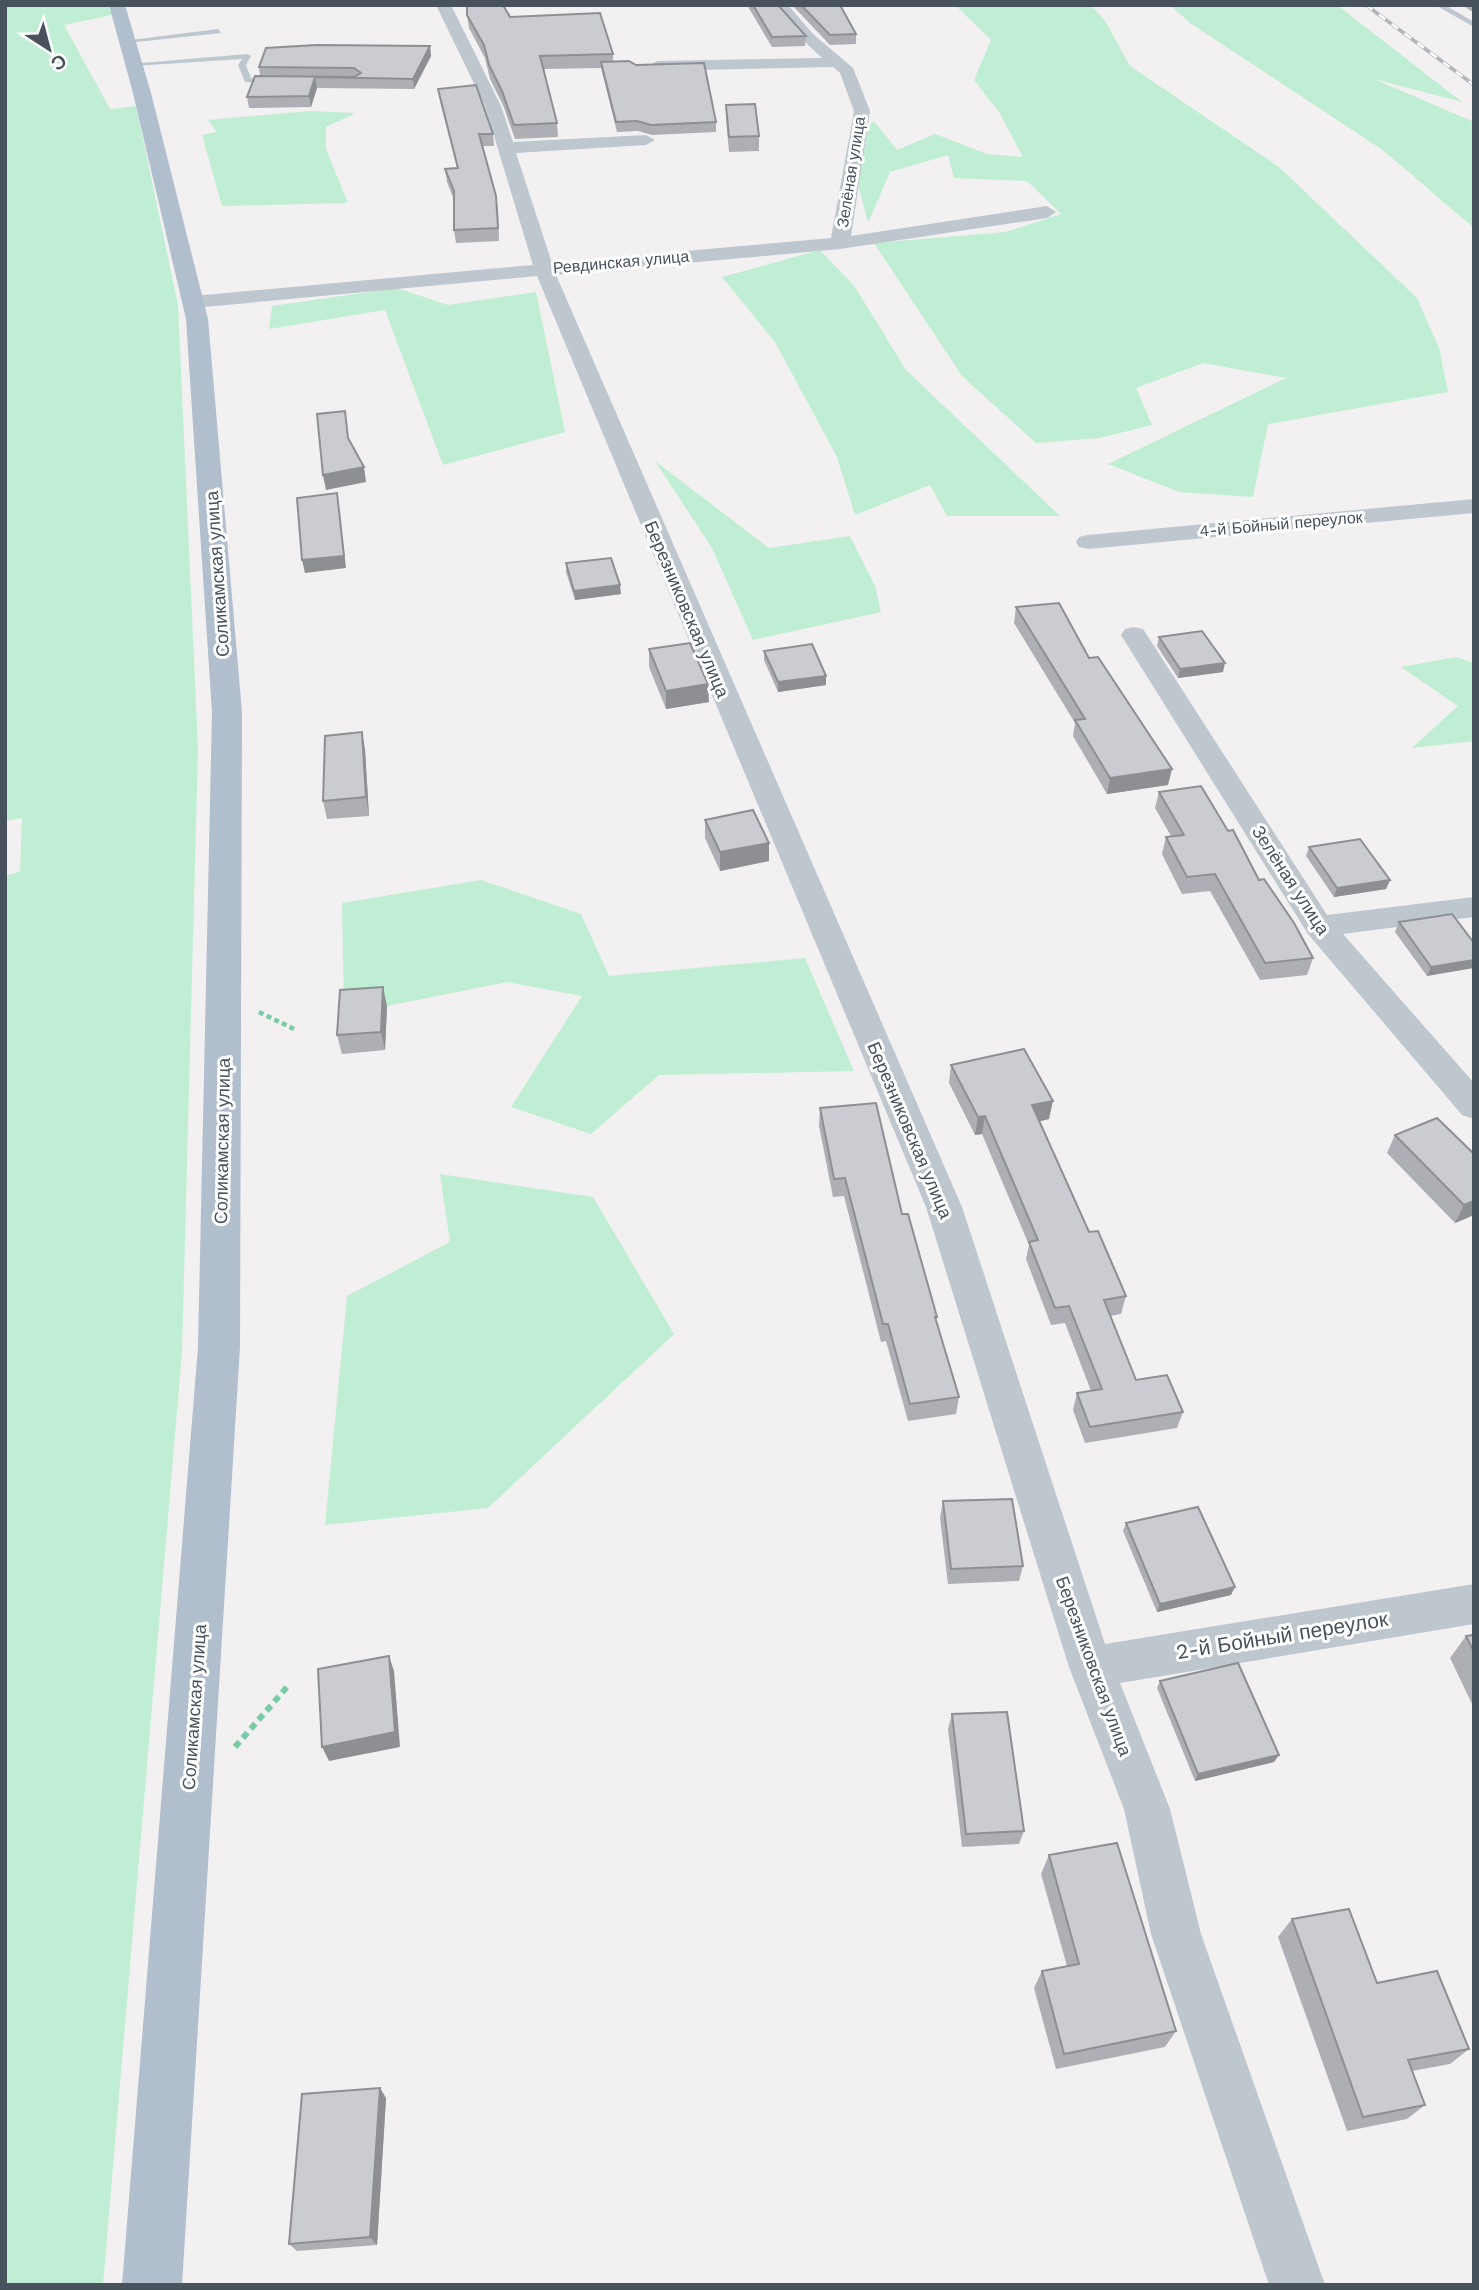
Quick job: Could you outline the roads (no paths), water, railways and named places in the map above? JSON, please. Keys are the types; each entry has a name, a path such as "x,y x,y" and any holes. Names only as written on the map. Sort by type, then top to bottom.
{"main road":[{"name":"Соликамская улица","path":"117,5 197,319 228,712 219,1347 152,2285"}],"street":[{"name":"Березниковская улица","path":"443,5 493,106 544,269 944,1208 1091,1667 1147,1810 1176,1934 1297,2285"},
{"name":"Зелёная улица","path":"780,5 808,37 847,71 862,111 840,243"},
{"path":"636,67 836,62"},
{"path":"506,148 646,140"},
{"name":"Ревдинская улица","path":"193,302 840,243 1047,212"},
{"name":"4-й Бойный переулок","path":"1088,542 1474,506"},
{"name":"Зелёная улица","path":"1134,635 1319,927 1474,1106"},
{"path":"1319,927 1474,907"},
{"name":"2-й Бойный переулок","path":"1091,1667 1474,1604"}],"lane":[{"path":"1439,5 1474,25"},
{"path":"131,53 218,31"},
{"path":"243,42 250,52 242,65 248,80 287,82"},
{"path":"131,53 247,56"}],"railway":[{"path":"1366,5 1474,85"}]}
